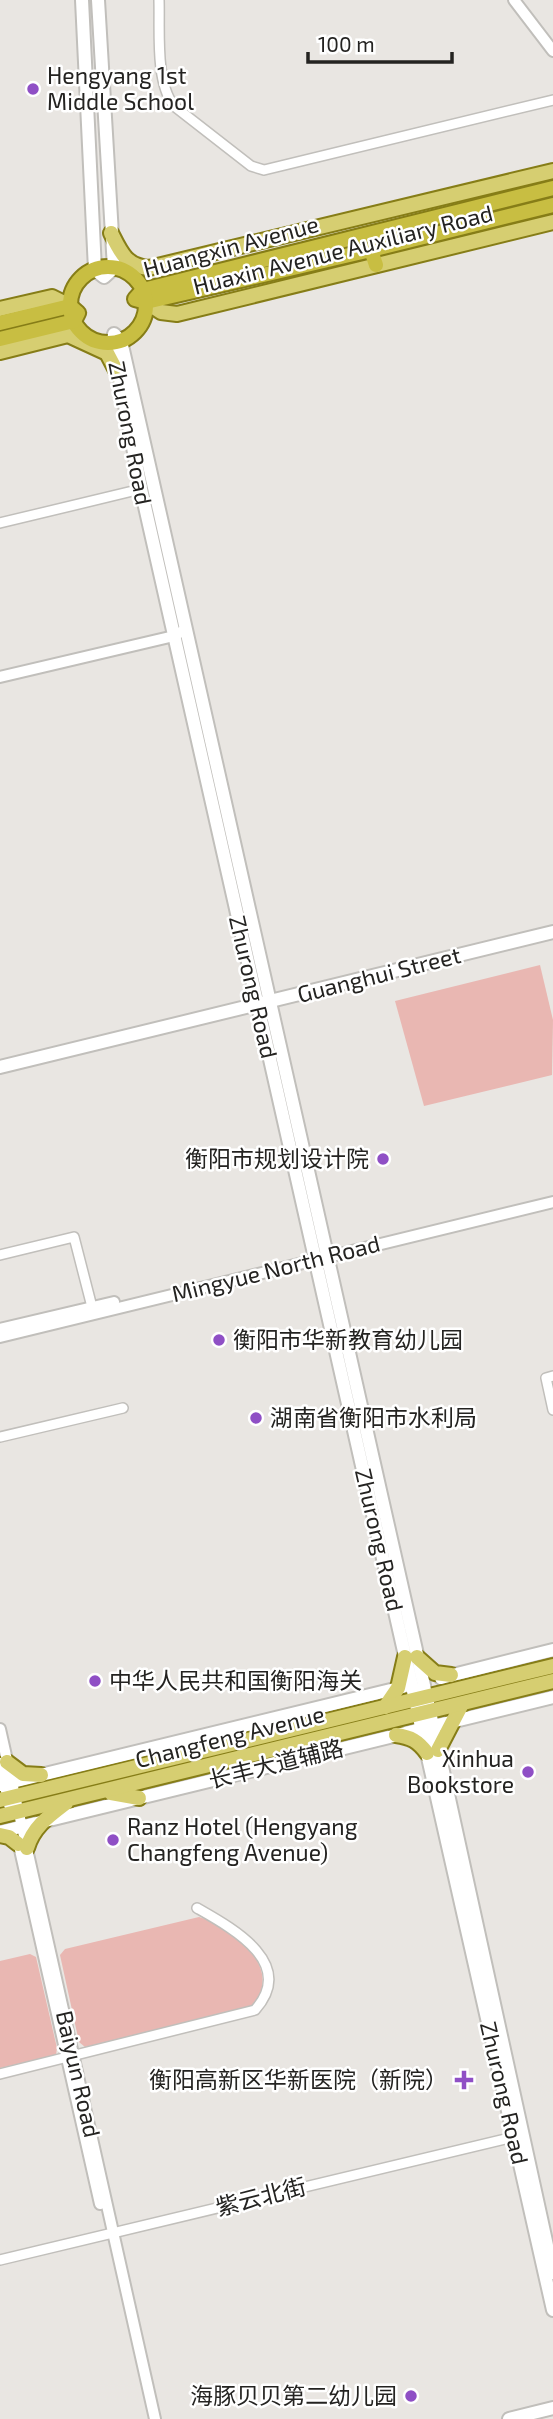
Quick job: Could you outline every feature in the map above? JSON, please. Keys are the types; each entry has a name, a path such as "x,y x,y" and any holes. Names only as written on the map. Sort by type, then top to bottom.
{"highway":[{"name":"Huangxin Avenue","path":"141,297 553,188"},
{"name":"Huangxin Avenue","path":"141,297 371,250 553,205"},
{"path":"371,250 376,265"},
{"path":"104,271 126,272 136,279 141,297 145,314 140,326 132,335 103,343 89,338 74,313 84,286 104,271"},
{"path":"0,323 74,313"},
{"path":"0,339 74,313"}],"main road":[{"path":"82,0 104,271"},
{"path":"98,0 111,233 104,271"},
{"name":"Huaxin Avenue Auxiliary Road","path":"111,233 119,250 132,264 149,268 553,171"},
{"name":"Huaxin Avenue Auxiliary Road","path":"141,297 162,312 177,314 553,222"},
{"path":"0,309 52,297 74,313"},
{"path":"0,352 68,335 107,353 118,374"},
{"name":"Zhurong Road","path":"116,339 118,374 141,489 321,1255 411,1657 411,1685 421,1699 426,1720 518,2136 553,2309"},
{"name":"Zhurong Road","path":"116,339 186,629 264,1006"},
{"name":"Guanghui Street","path":"0,1073 553,932"},
{"name":"Guanghui Street","path":"0,1067 553,939"},
{"path":"7,1791 41,1775 553,1650"},
{"path":"411,1657 435,1673 451,1675"},
{"path":"385,1707 411,1685 411,1657"},
{"name":"Changfeng Avenue","path":"7,1791 421,1699 553,1666"},
{"name":"Changfeng Avenue","path":"13,1819 102,1791 426,1720 462,1704 553,1681"},
{"name":"长丰大道辅路","path":"0,1833 13,1819 43,1821 396,1735 426,1720 452,1721 553,1697"},
{"path":"396,1735 410,1737 433,1752 462,1704"},
{"path":"4,1762 23,1774 41,1775"},
{"path":"102,1791 139,1798"},
{"path":"0,1833 22,1846 43,1821 72,1799"},
{"name":"Zhurong Road","path":"518,2136 553,2273"},
{"path":"509,2419 553,2408"},
{"path":"538,2419 553,2415"}],"street":[{"path":"159,0 162,76 166,96 174,106 251,166 264,170 553,100"},
{"path":"514,0 553,51"},
{"path":"0,523 141,489"},
{"path":"0,677 186,629"},
{"path":"0,670 173,633"},
{"name":"Mingyue North Road","path":"0,1337 321,1255 553,1200"},
{"path":"0,1255 74,1237 92,1307"},
{"path":"0,1329 321,1255"},
{"path":"553,1376 545,1378 553,1410"},
{"path":"0,1437 123,1408"},
{"name":"Baiyun Road","path":"0,1729 13,1819 22,1846 155,2419"},
{"path":"0,2074 255,2010 263,2002 269,1984 264,1959 237,1930 197,1908"},
{"name":"紫云北街","path":"0,2260 518,2136"},
{"name":"Baiyun Road","path":"110,2234 148,2419"}],"shaded area":[{"path":"540,965 553,1020 552,1075 424,1106 395,1001"},
{"path":"199,1917 213,1922 240,1940 259,1965 263,1978 261,1992 252,2006 85,2047 79,2042 60,1955 65,1949"},
{"path":"30,1954 36,1957 57,2048 56,2055 0,2068 0,1961"}],"place":[{"name":"Hengyang 1st Middle School","path":"33,89"},
{"name":"衡阳市规划设计院","path":"383,1159"},
{"name":"衡阳市华新教育幼儿园","path":"219,1340"},
{"name":"湖南省衡阳市水利局","path":"256,1418"},
{"name":"中华人民共和国衡阳海关","path":"95,1681"},
{"name":"Xinhua Bookstore","path":"528,1772"},
{"name":"Ranz Hotel (Hengyang Changfeng Avenue)","path":"113,1840"},
{"name":"衡阳高新区华新医院（新院）","path":"464,2080"},
{"name":"海豚贝贝第二幼儿园","path":"411,2396"}]}
